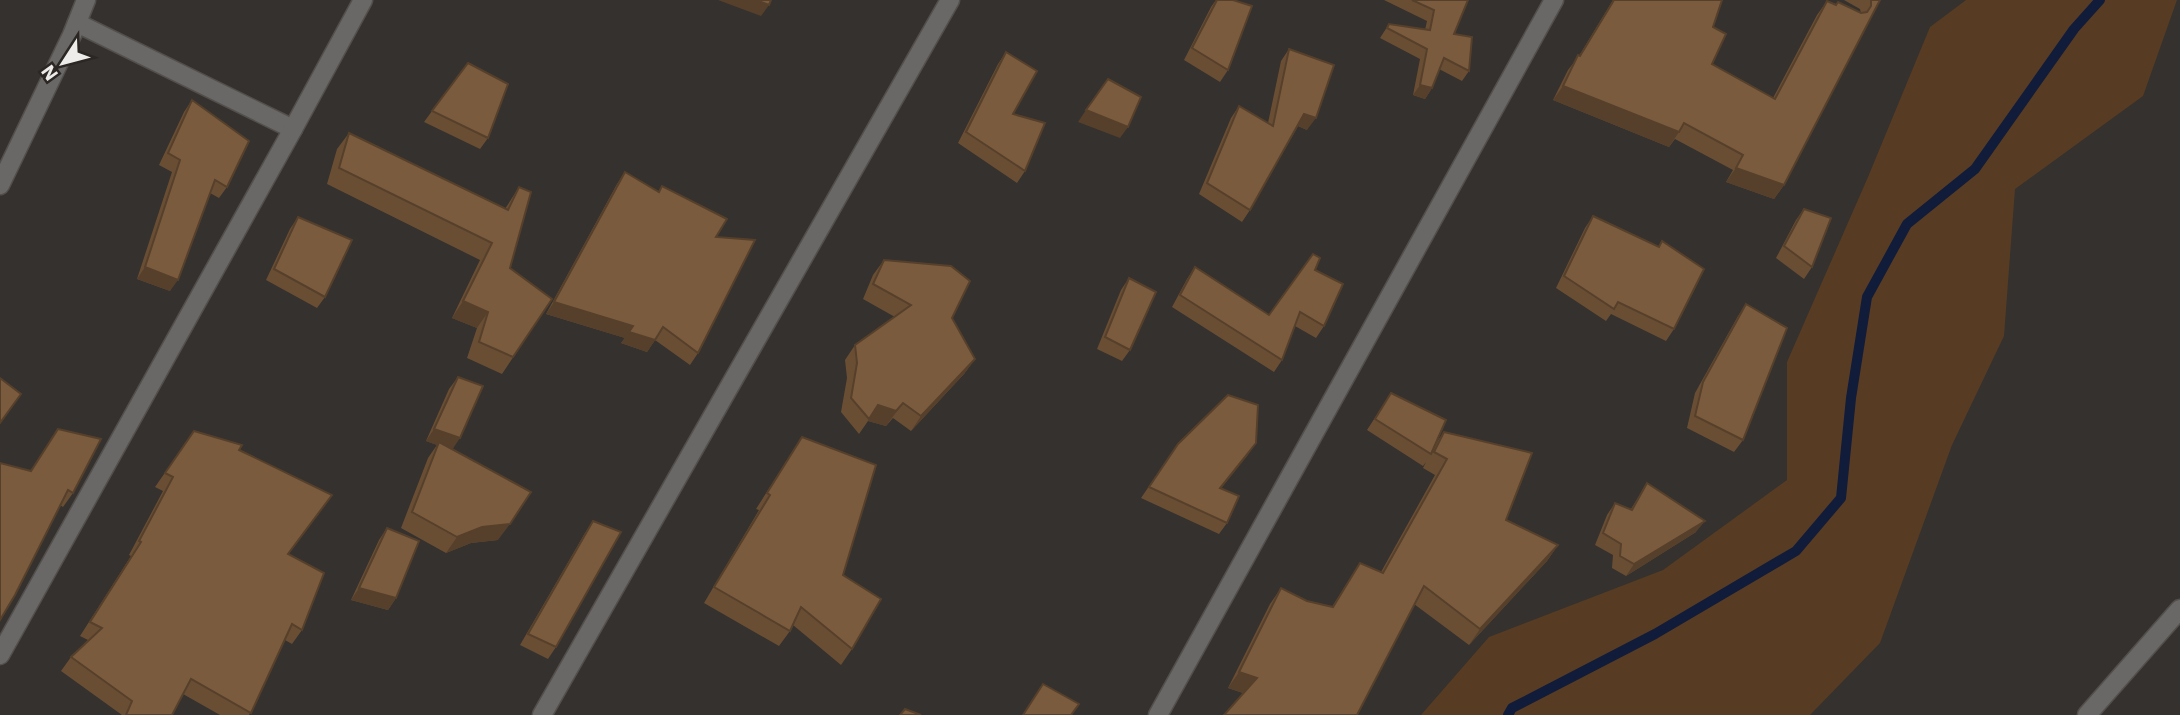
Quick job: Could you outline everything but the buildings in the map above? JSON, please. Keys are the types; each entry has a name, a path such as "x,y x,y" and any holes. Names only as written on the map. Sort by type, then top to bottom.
{"street":[{"path":"0,185 86,0"},
{"path":"0,655 363,0"},
{"path":"542,715 950,0"},
{"path":"1158,715 1554,0"},
{"path":"77,23 293,129"},
{"path":"2087,715 2180,609"}],"shaded area":[{"path":"1966,0 2177,0 2143,96 2015,189 2004,336 1952,445 1880,643 1810,715 1421,715 1489,637 1663,570 1787,480 1787,362 1930,27"}],"waterway":[{"path":"1508,715 1512,708 1655,634 1796,551 1841,498 1851,398 1867,297 1907,224 1975,169 2074,29 2100,0"}]}
